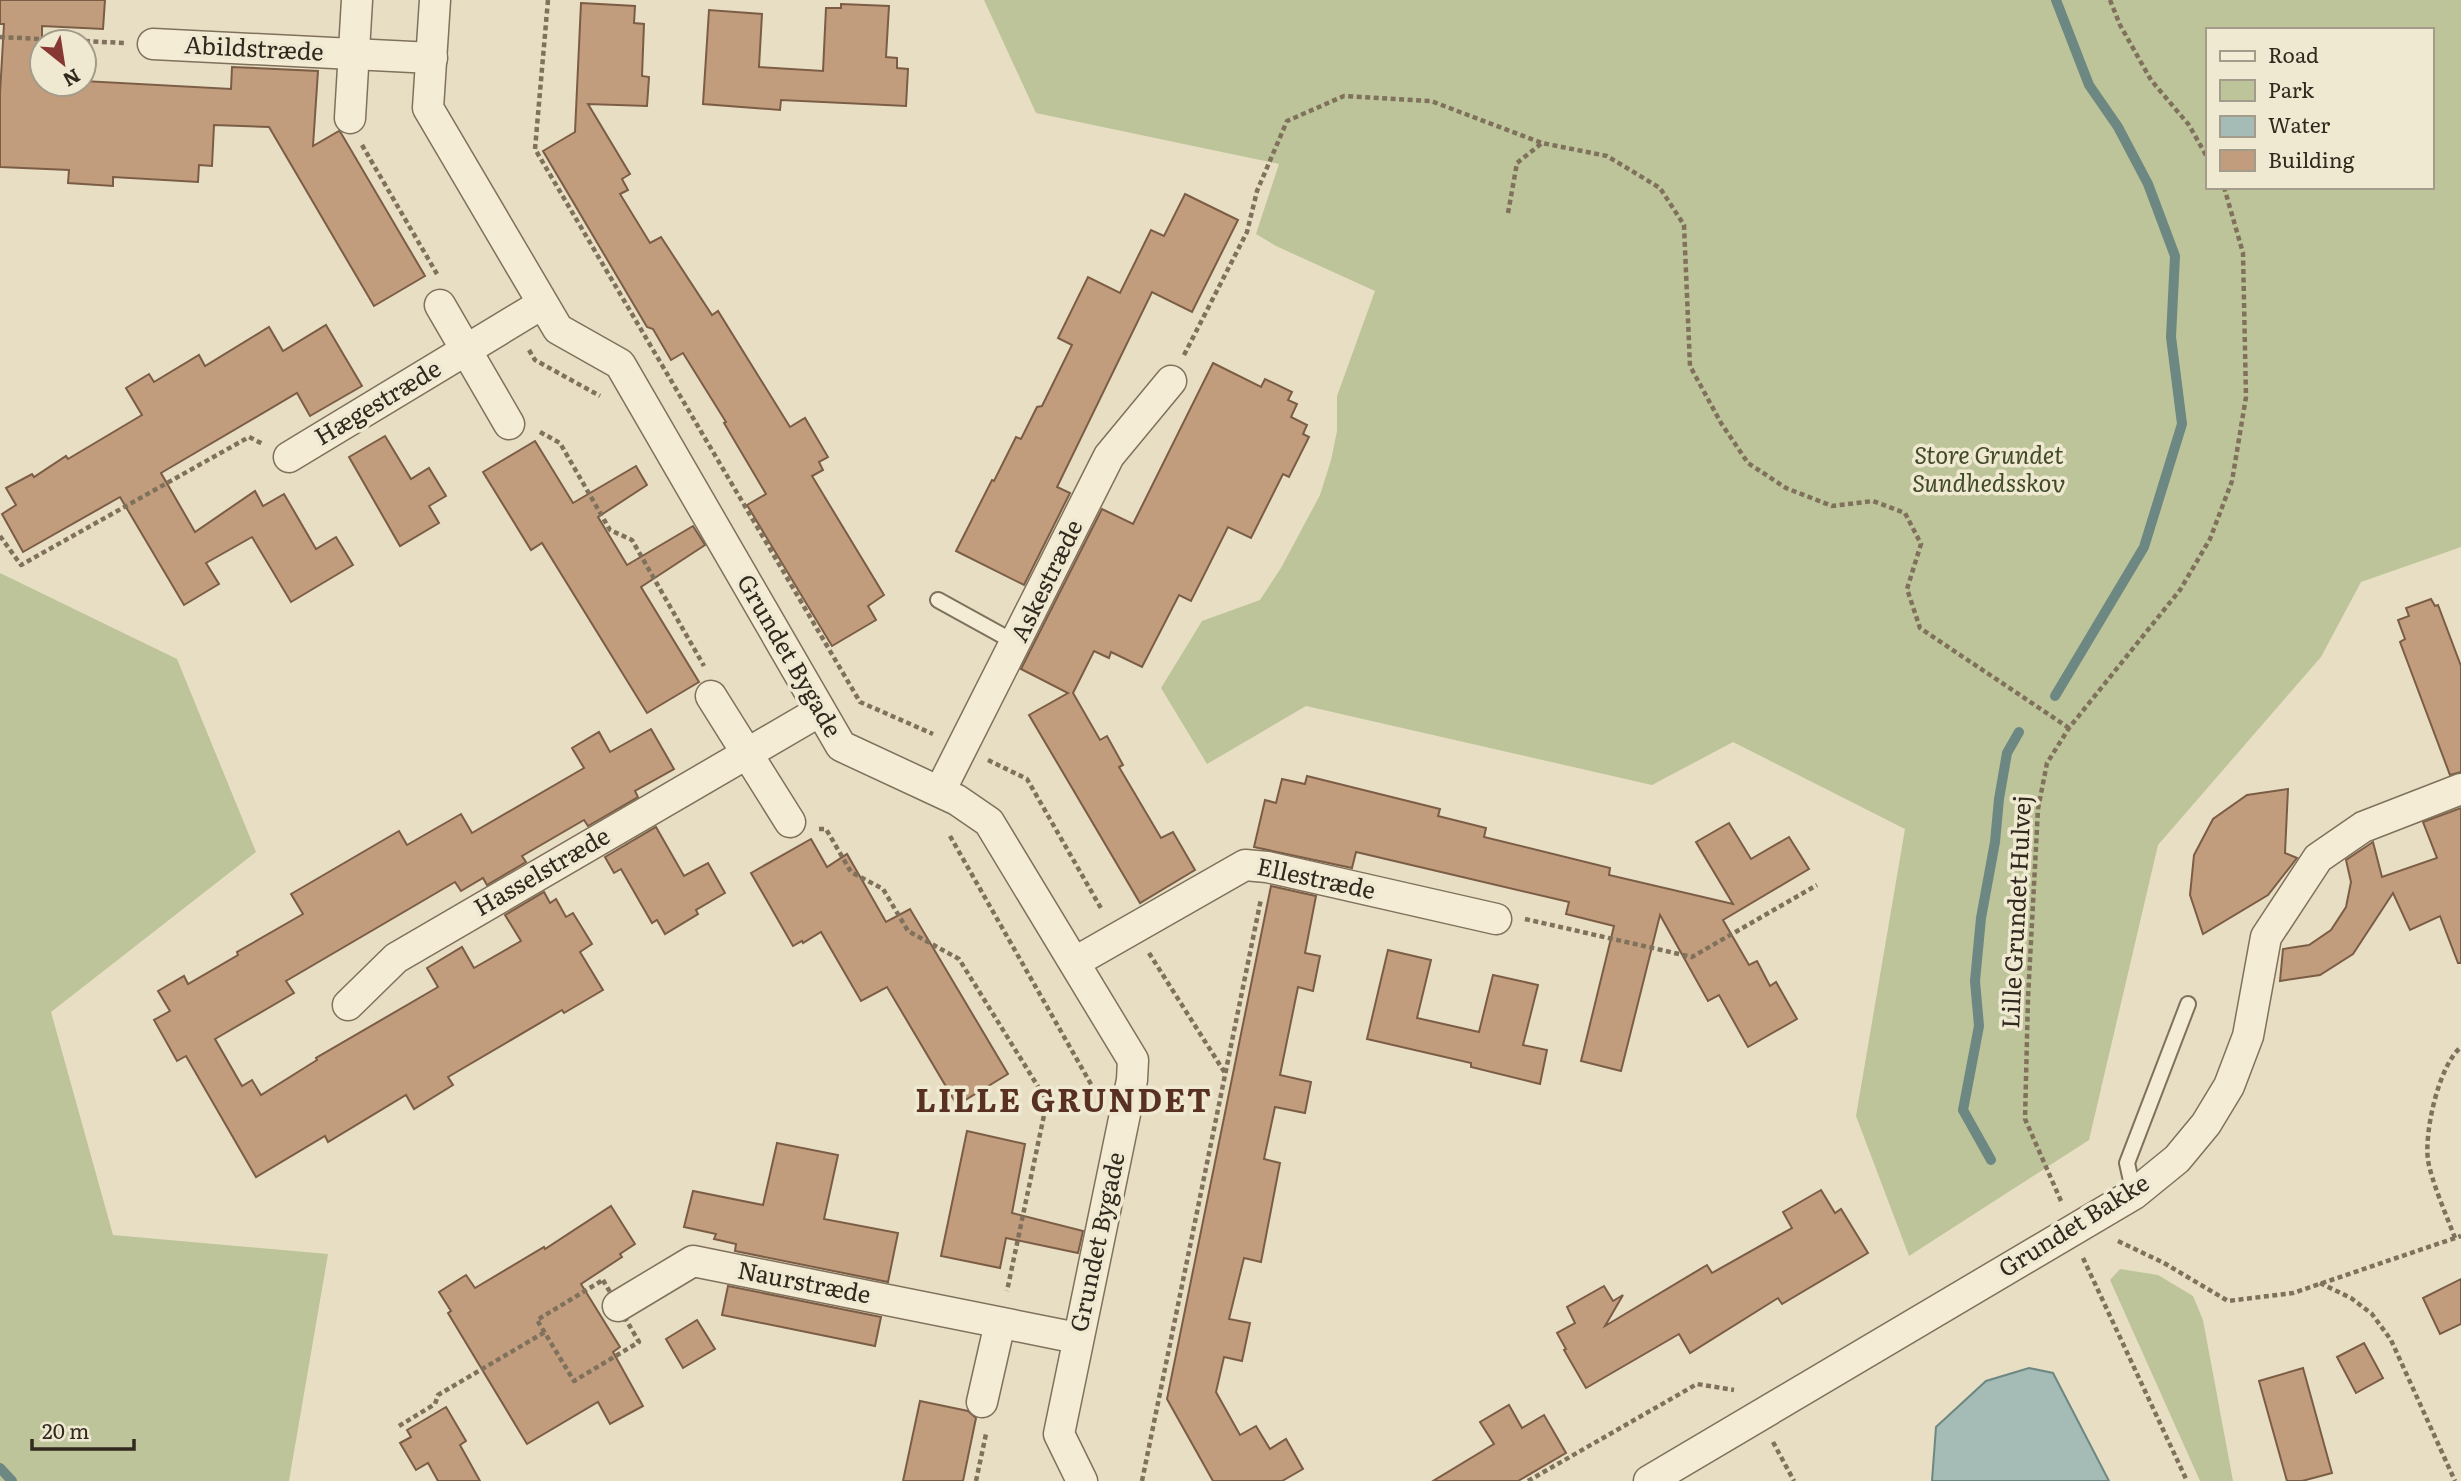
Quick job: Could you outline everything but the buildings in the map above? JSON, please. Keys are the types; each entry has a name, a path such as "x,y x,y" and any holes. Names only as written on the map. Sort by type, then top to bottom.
{"street":[{"name":"Abildstræde","path":"350,118 357,0"},
{"name":"Grundet Bygade","path":"435,0 428,108 558,330 620,364 841,746 940,791 989,822 1133,1060 1132,1080 1059,1434 1082,1481"},
{"name":"Abildstræde","path":"153,44 432,58"},
{"name":"Hægestræde","path":"289,457 542,304"},
{"name":"Hægestræde","path":"440,305 509,424"},
{"name":"Askestræde","path":"940,791 1109,456 1171,381"},
{"path":"711,695 790,822"},
{"name":"Hasselstræde","path":"348,1005 396,958 820,711"},
{"name":"Grundet Bakke","path":"1649,1481 2134,1194 2177,1159 2206,1124 2229,1086 2248,1036 2266,937 2318,858 2363,827 2461,789"},
{"name":"Ellestræde","path":"1076,962 1245,864 1496,919"},
{"name":"Naurstræde","path":"618,1306 693,1261 1077,1338"},
{"path":"982,1402 1000,1323"}],"lane":[{"path":"938,600 1016,643"},
{"path":"2134,1194 2127,1163 2188,1004"}],"path":[{"path":"548,0 535,149 860,702 963,747 1027,779 1105,915"},
{"path":"2109,0 2151,80 2189,125 2206,155"},
{"path":"0,37 153,44"},
{"path":"1171,381 1247,232 1257,191 1287,121 1344,96 1431,101 1542,143 1607,156 1660,188 1684,225 1690,366 1721,423 1748,463 1786,488 1832,506 1873,501 1905,513 1921,544 1907,589 1920,628 2069,728"},
{"path":"350,118 443,285 440,305"},
{"path":"1508,213 1517,163 1542,143"},
{"name":"Lille Grundet Hulvej","path":"2187,1481 2076,1227 2060,1200 2025,1119 2028,998 2038,809 2047,762 2069,728 2180,590 2210,539 2232,481 2246,397 2243,253 2225,189"},
{"path":"509,424 531,428 560,443 610,530 632,540 716,687 711,695"},
{"path":"0,536 21,565 249,437 289,457"},
{"path":"790,822 801,830 826,830 851,872 883,889 908,931 959,959 1047,1101 1000,1323"},
{"path":"1142,1481 1267,867"},
{"path":"1496,919 1530,919 1692,957 1817,885"},
{"path":"1134,929 1225,1074"},
{"path":"2455,1238 2428,1160 2428,1132 2440,1084 2454,1053 2461,1047"},
{"path":"2076,1227 2164,1264 2228,1301 2293,1293 2461,1236"},
{"path":"603,1280 618,1306 639,1342 573,1381 537,1320 603,1280"},
{"path":"2320,1283 2351,1298 2372,1314 2391,1340 2455,1481"},
{"path":"399,1426 435,1404 438,1395 545,1332"},
{"path":"1528,1481 1697,1384 1732,1391 1744,1385"},
{"path":"976,1481 990,1415 982,1402"},
{"path":"1759,1416 1794,1481"}],"green space":[{"name":"Store Grundet Sundhedsskov","path":"984,0 2461,0 2461,547 2361,582 2321,657 2158,845 2089,1140 1909,1256 1856,1116 1905,829 1733,742 1652,785 1306,706 1207,764 1161,688 1202,621 1260,600 1281,568 1320,495 1337,431 1337,396 1375,291 1276,246 1256,234 1279,164 1036,113"},
{"path":"0,573 177,659 256,852 51,1012 113,1235 328,1254 289,1481 0,1481"},
{"path":"2120,1269 2158,1275 2193,1296 2203,1320 2233,1481 2200,1481 2110,1280"}],"water":[{"path":"2029,1368 2053,1373 2109,1481 1932,1481 1936,1427 1986,1381"}],"waterway":[{"path":"2055,696 2144,547 2182,424 2171,337 2175,256 2148,184 2118,127 2089,85 2056,0"},
{"path":"1991,1160 1963,1110 1979,1026 1975,981 1981,918 2007,753 2019,732"},
{"path":"0,1468 12,1481"}],"district":[{"name":"LILLE GRUNDET","path":"1064,1101"}]}
